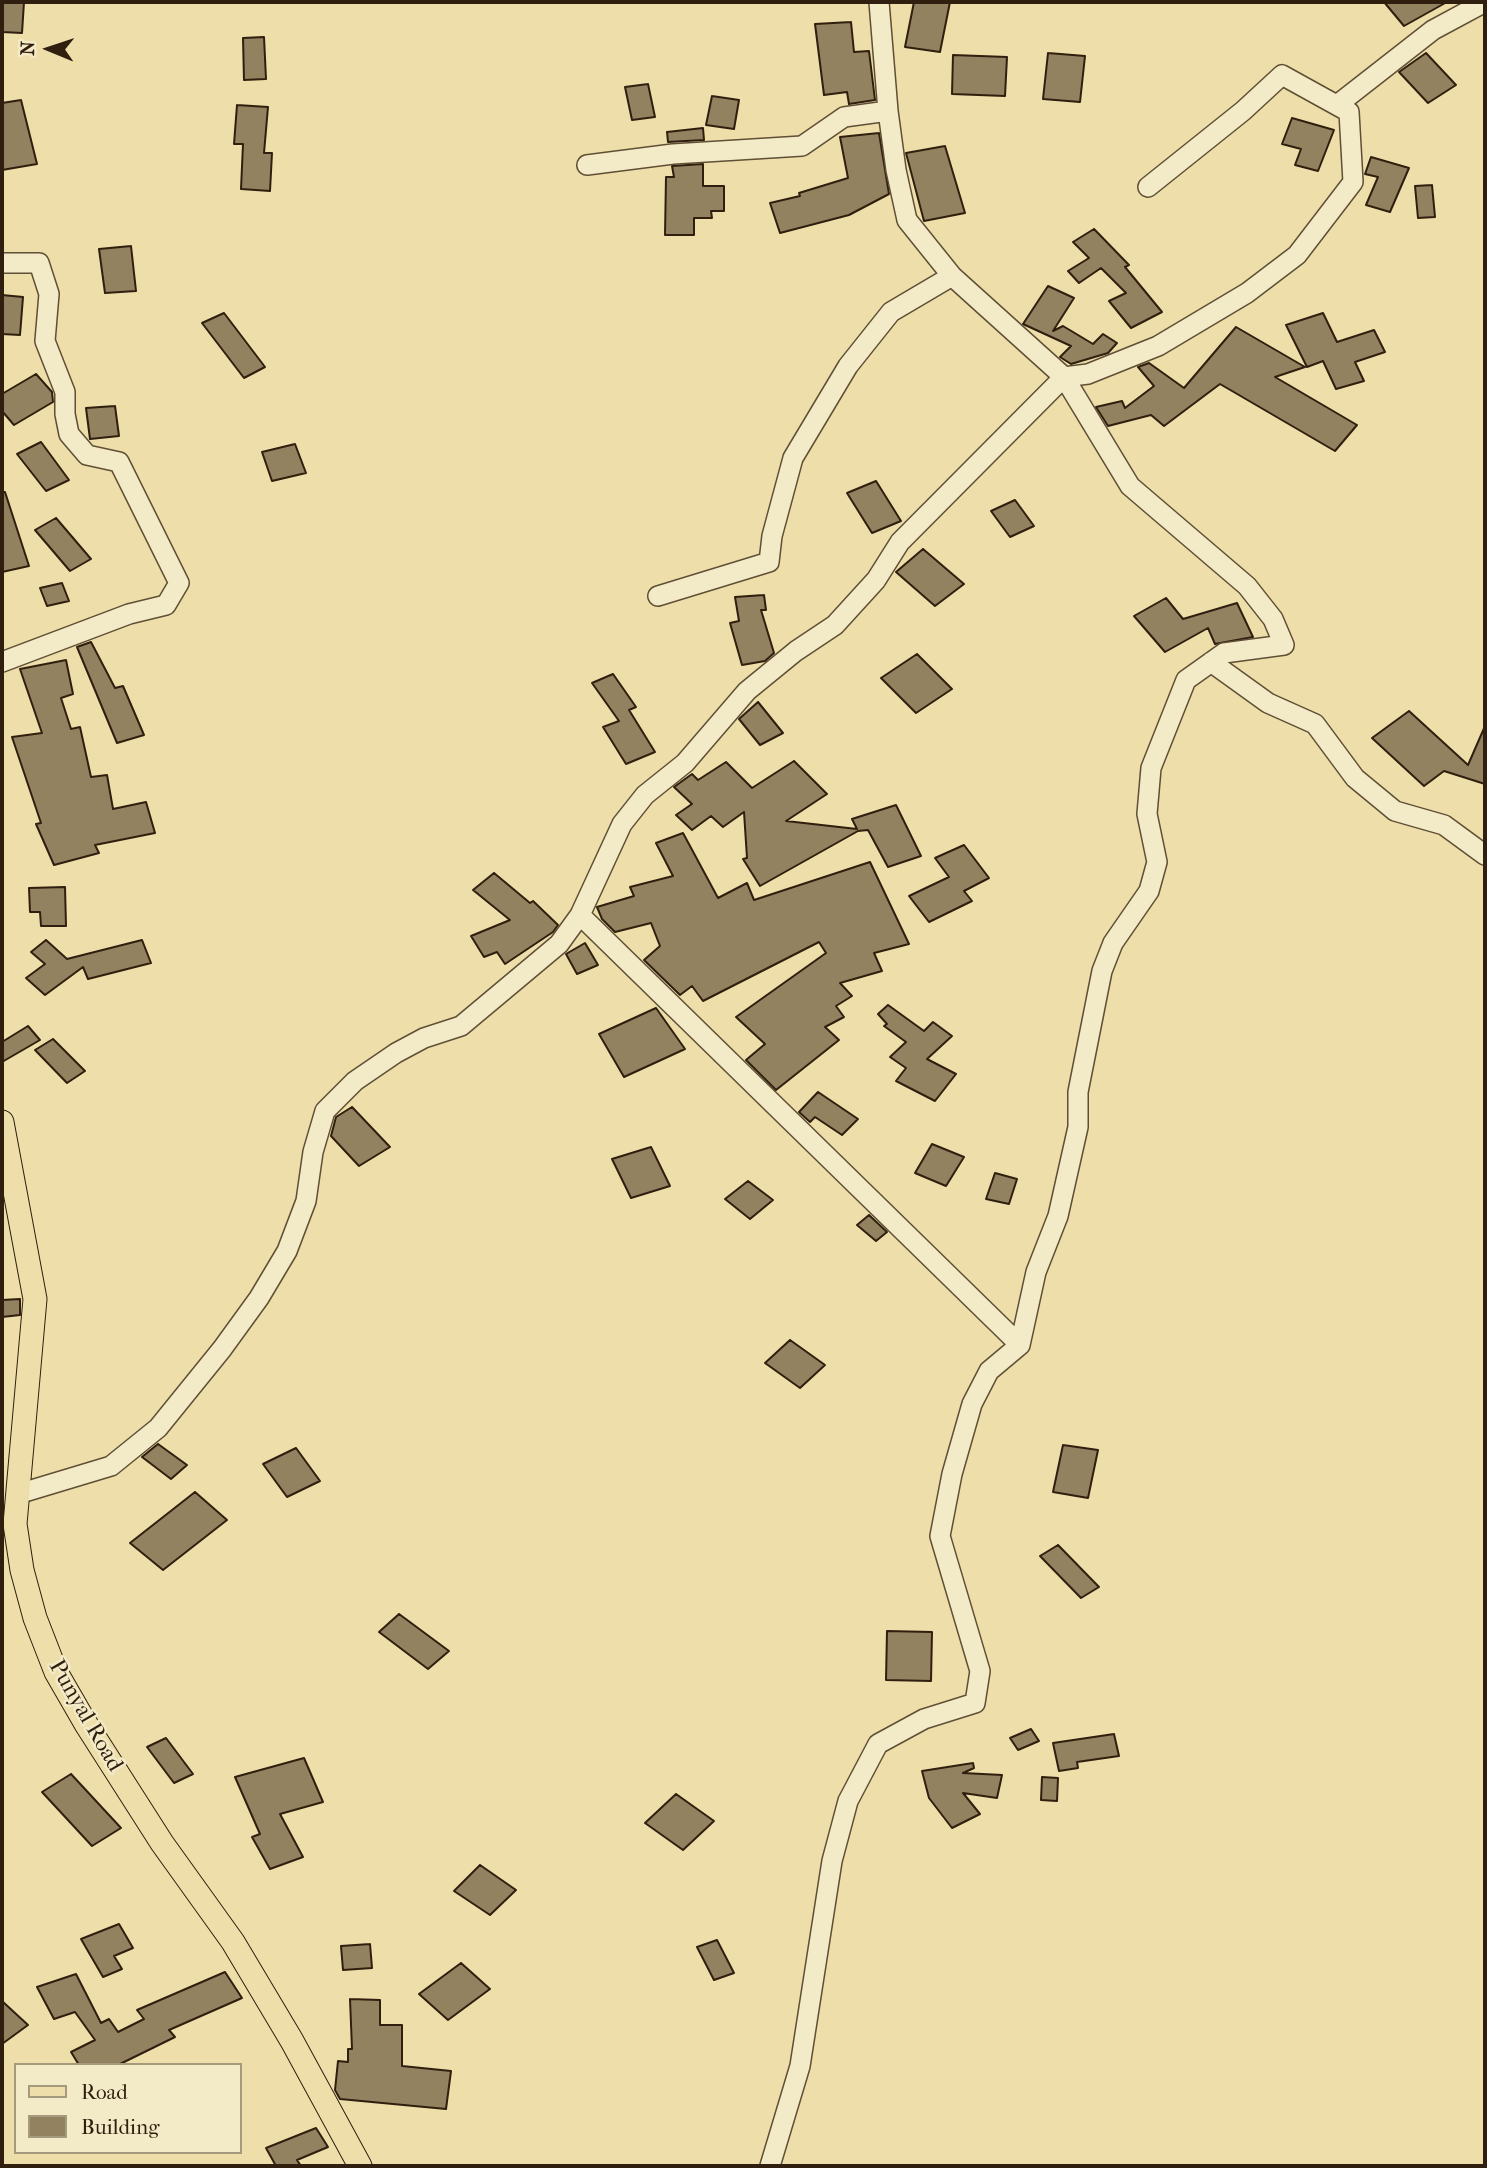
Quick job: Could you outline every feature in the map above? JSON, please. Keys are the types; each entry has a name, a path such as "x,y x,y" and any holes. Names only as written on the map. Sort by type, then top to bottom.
{"main road":[{"name":"Punyal Road","path":"3,1132 35,1299 15,1524 22,1570 35,1618 56,1672 162,1843 233,1942 292,2041 360,2166"}],"street":[{"path":"770,2166 800,2066 832,1861 848,1801 878,1744 924,1719 975,1703 981,1671 940,1536 952,1474 972,1404 989,1371 1020,1345 1036,1272 1058,1216 1078,1128 1078,1093 1102,971 1113,943 1149,891 1157,862 1147,814 1151,768 1185,680 1224,653 1284,646 1273,619 1247,586 1130,486 1064,377 952,276 907,220 896,170 888,111 879,2"},
{"path":"1337,105 1433,30 1485,2"},
{"path":"18,1494 111,1465 158,1428 222,1349 259,1298 287,1251 306,1201 313,1152 324,1111 355,1081 396,1053 424,1038 461,1026 502,995 559,944 580,915 622,824 645,795 685,763 747,691 796,651 835,625 876,580 900,542 1064,377 1088,374 1158,346 1247,293 1297,255 1353,182 1349,111 1282,75 1243,111 1148,187"},
{"path":"587,165 673,154 802,146 844,117 888,111"},
{"path":"2,263 39,263 49,294 44,341 65,392 69,434 87,455 119,462 179,583 166,605 129,614 2,662"},
{"path":"657,596 769,562 772,536 793,458 848,366 891,312 952,276"},
{"path":"1211,662 1268,703 1315,724 1355,778 1395,811 1444,825 1485,855"},
{"path":"580,915 1020,1345"}],"building":[{"path":"2,2 24,2 22,33 2,32"},
{"path":"914,2 950,2 940,52 905,47"},
{"path":"1384,2 1447,2 1404,26"},
{"path":"851,22 854,52 869,51 875,100 849,104 847,92 824,95 815,24"},
{"path":"264,37 266,79 244,80 243,38"},
{"path":"1048,53 1085,56 1080,102 1043,99"},
{"path":"1426,53 1456,85 1428,103 1399,72"},
{"path":"953,55 1007,57 1005,96 952,94"},
{"path":"648,84 655,117 632,120 625,87"},
{"path":"712,96 739,100 734,129 706,125"},
{"path":"21,100 37,164 2,170 2,103"},
{"path":"237,105 268,107 264,153 272,153 270,191 241,189 243,144 234,144"},
{"path":"1292,118 1334,130 1318,171 1295,165 1301,149 1282,144"},
{"path":"703,128 704,140 668,142 667,132"},
{"path":"879,133 889,194 849,215 780,233 770,203 800,196 799,193 848,178 840,137"},
{"path":"945,146 965,213 924,221 906,153"},
{"path":"1371,157 1409,168 1390,212 1366,205 1378,177 1365,174"},
{"path":"703,164 703,186 724,186 724,211 711,211 712,218 694,218 694,235 665,235 666,177 674,177 672,166"},
{"path":"1432,185 1435,217 1418,218 1415,186"},
{"path":"1094,229 1129,265 1125,267 1162,312 1131,328 1109,301 1126,293 1101,268 1079,283 1068,271 1089,258 1073,242"},
{"path":"131,246 136,291 105,293 99,249"},
{"path":"1048,286 1074,298 1053,331 1063,326 1093,344 1103,334 1117,343 1108,353 1071,364 1060,357 1071,346 1023,324"},
{"path":"2,295 23,297 20,335 2,334"},
{"path":"224,313 265,367 244,378 202,323"},
{"path":"1323,313 1337,342 1374,330 1385,352 1355,362 1364,381 1336,389 1323,361 1307,367 1286,325"},
{"path":"1236,327 1305,367 1275,377 1357,425 1335,451 1220,384 1164,426 1151,415 1108,426 1096,407 1122,401 1125,408 1154,386 1138,367 1149,363 1184,388"},
{"path":"36,374 52,392 53,402 14,425 2,411 2,394"},
{"path":"115,406 119,436 90,439 86,408"},
{"path":"41,442 69,480 46,491 17,454"},
{"path":"295,444 306,473 272,481 262,452"},
{"path":"876,481 901,521 872,533 847,493"},
{"path":"2,492 5,492 29,566 2,572"},
{"path":"1015,500 1034,526 1010,537 991,511"},
{"path":"56,518 91,559 70,571 35,530"},
{"path":"923,549 964,584 935,606 896,572"},
{"path":"62,583 69,601 47,606 40,588"},
{"path":"764,595 766,610 761,610 774,653 765,661 742,665 730,623 739,621 735,597"},
{"path":"1166,598 1183,619 1237,603 1253,637 1215,644 1208,628 1165,652 1134,616"},
{"path":"91,642 115,688 123,686 144,735 117,743 77,647"},
{"path":"917,654 952,689 916,713 881,678"},
{"path":"66,660 73,694 61,698 71,729 80,727 91,777 107,775 113,809 146,802 155,833 95,845 99,853 54,865 36,824 41,823 12,737 42,733 20,669"},
{"path":"613,674 636,707 629,710 655,752 626,764 603,727 619,721 592,683"},
{"path":"758,702 783,733 760,745 739,719"},
{"path":"1409,711 1468,765 1485,726 1485,784 1444,771 1424,786 1372,738"},
{"path":"794,761 827,794 786,821 857,829 852,819 896,805 921,856 888,867 868,830 858,831 760,886 743,859 747,858 744,812 723,827 711,816 692,830 676,815 692,804 674,787 692,774 698,780 726,762 752,788"},
{"path":"683,833 718,898 747,883 754,900 870,862 909,944 874,953 882,971 840,983 852,996 836,1006 844,1017 825,1027 839,1040 776,1090 746,1060 765,1044 736,1017 826,953 819,942 703,1001 692,986 680,995 644,960 660,946 651,923 615,932 602,919 597,907 634,896 630,887 673,876 656,843"},
{"path":"964,845 989,878 964,891 972,901 929,922 909,896 949,877 935,858"},
{"path":"494,873 530,903 533,901 558,925 553,932 505,964 497,952 484,957 471,936 510,920 473,890"},
{"path":"65,887 66,926 41,926 40,912 30,912 29,888"},
{"path":"46,940 67,959 142,940 151,963 88,979 83,967 45,995 26,978 45,964 31,952"},
{"path":"585,943 598,965 577,974 566,954"},
{"path":"888,1005 924,1031 933,1022 952,1036 927,1059 956,1074 935,1101 896,1081 906,1068 890,1057 906,1042 884,1026 887,1024 878,1014"},
{"path":"656,1008 685,1049 624,1077 599,1034"},
{"path":"28,1026 40,1040 2,1062 2,1042"},
{"path":"53,1039 85,1071 67,1083 35,1050"},
{"path":"818,1092 858,1119 842,1135 815,1117 810,1122 799,1112"},
{"path":"352,1107 390,1147 359,1166 331,1136 336,1117"},
{"path":"932,1144 964,1157 946,1186 915,1173"},
{"path":"651,1147 670,1186 631,1198 612,1159"},
{"path":"995,1173 1017,1179 1009,1204 986,1199"},
{"path":"748,1181 773,1200 750,1219 725,1199"},
{"path":"869,1215 887,1232 876,1241 857,1225"},
{"path":"20,1299 20,1315 2,1317 2,1300"},
{"path":"790,1340 825,1365 800,1388 765,1363"},
{"path":"158,1444 187,1465 171,1479 142,1457"},
{"path":"1063,1445 1098,1450 1088,1498 1053,1492"},
{"path":"296,1448 320,1481 287,1497 263,1464"},
{"path":"195,1492 227,1520 163,1570 130,1543"},
{"path":"1058,1545 1099,1587 1081,1598 1040,1556"},
{"path":"399,1614 449,1651 428,1669 379,1632"},
{"path":"887,1631 932,1632 931,1681 886,1680"},
{"path":"1031,1729 1039,1741 1018,1750 1010,1738"},
{"path":"1114,1734 1119,1756 1077,1762 1078,1768 1059,1771 1053,1743"},
{"path":"166,1738 193,1774 174,1783 147,1747"},
{"path":"304,1758 323,1802 280,1814 303,1857 270,1869 252,1837 260,1834 235,1777"},
{"path":"973,1763 974,1768 963,1773 1002,1775 997,1798 963,1793 980,1814 952,1828 929,1798 922,1771"},
{"path":"71,1774 121,1828 92,1846 42,1792"},
{"path":"1042,1777 1058,1778 1057,1801 1041,1800"},
{"path":"676,1794 714,1821 683,1850 645,1823"},
{"path":"480,1865 516,1890 490,1915 454,1891"},
{"path":"119,1924 133,1948 114,1956 122,1969 103,1977 81,1939"},
{"path":"717,1940 734,1973 714,1980 697,1947"},
{"path":"370,1944 372,1968 343,1970 341,1946"},
{"path":"461,1963 490,1989 448,2020 419,1994"},
{"path":"225,1972 242,1998 169,2030 175,2037 122,2063 78,2063 71,2052 95,2040 75,2012 54,2019 37,1987 76,1974 101,2023 109,2019 118,2032 144,2019 137,2010"},
{"path":"350,1999 380,2000 380,2025 402,2025 402,2066 451,2071 446,2109 340,2099 335,2090 338,2061 348,2062 348,2049 352,2049"},
{"path":"2,2001 28,2025 2,2044"},
{"path":"316,2128 328,2147 297,2160 301,2166 276,2166 266,2148"}]}
